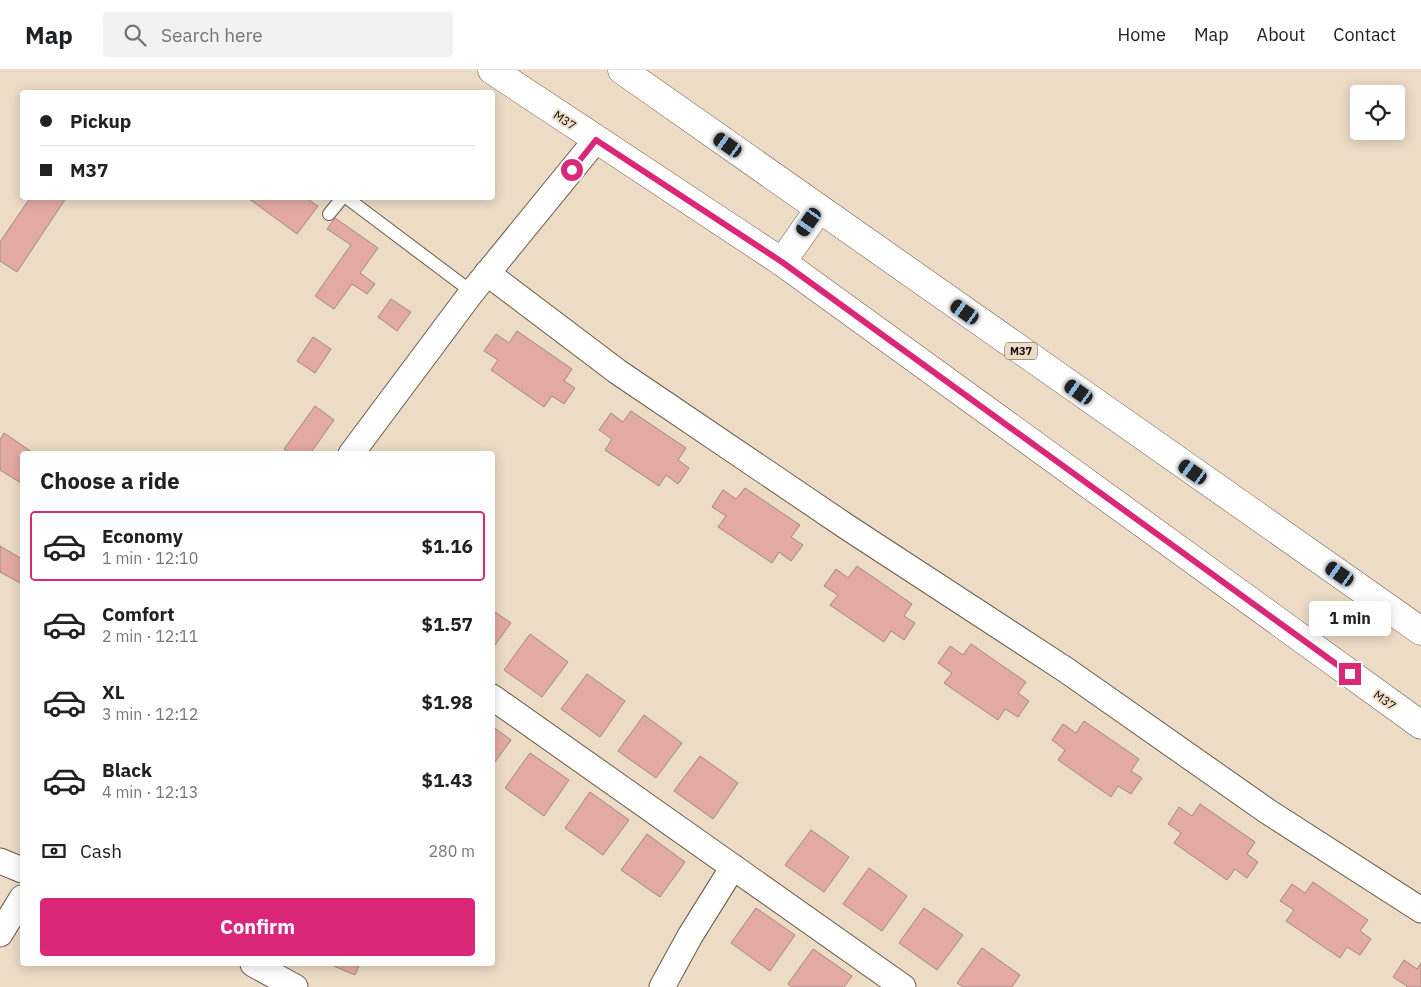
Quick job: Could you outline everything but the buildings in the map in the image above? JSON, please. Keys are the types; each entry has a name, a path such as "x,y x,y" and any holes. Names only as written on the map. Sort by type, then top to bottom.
{"highway":[{"name":"M37","path":"492,70 782,262 1421,725"},
{"name":"M37","path":"622,70 1421,631"},
{"path":"782,262 818,209"}],"street":[{"path":"353,451 480,283 596,140"},
{"path":"480,283 618,372 847,527 1066,670 1275,816 1421,910"},
{"path":"495,699 903,987"},
{"path":"0,860 20,869"},
{"path":"662,987 690,936 733,867"},
{"path":"0,934 20,901"},
{"path":"257,966 295,987"}],"lane":[{"path":"329,214 340,200"},
{"path":"350,200 480,283"}],"route":[{"path":"572,170 596,140 782,262 1350,674"}]}
